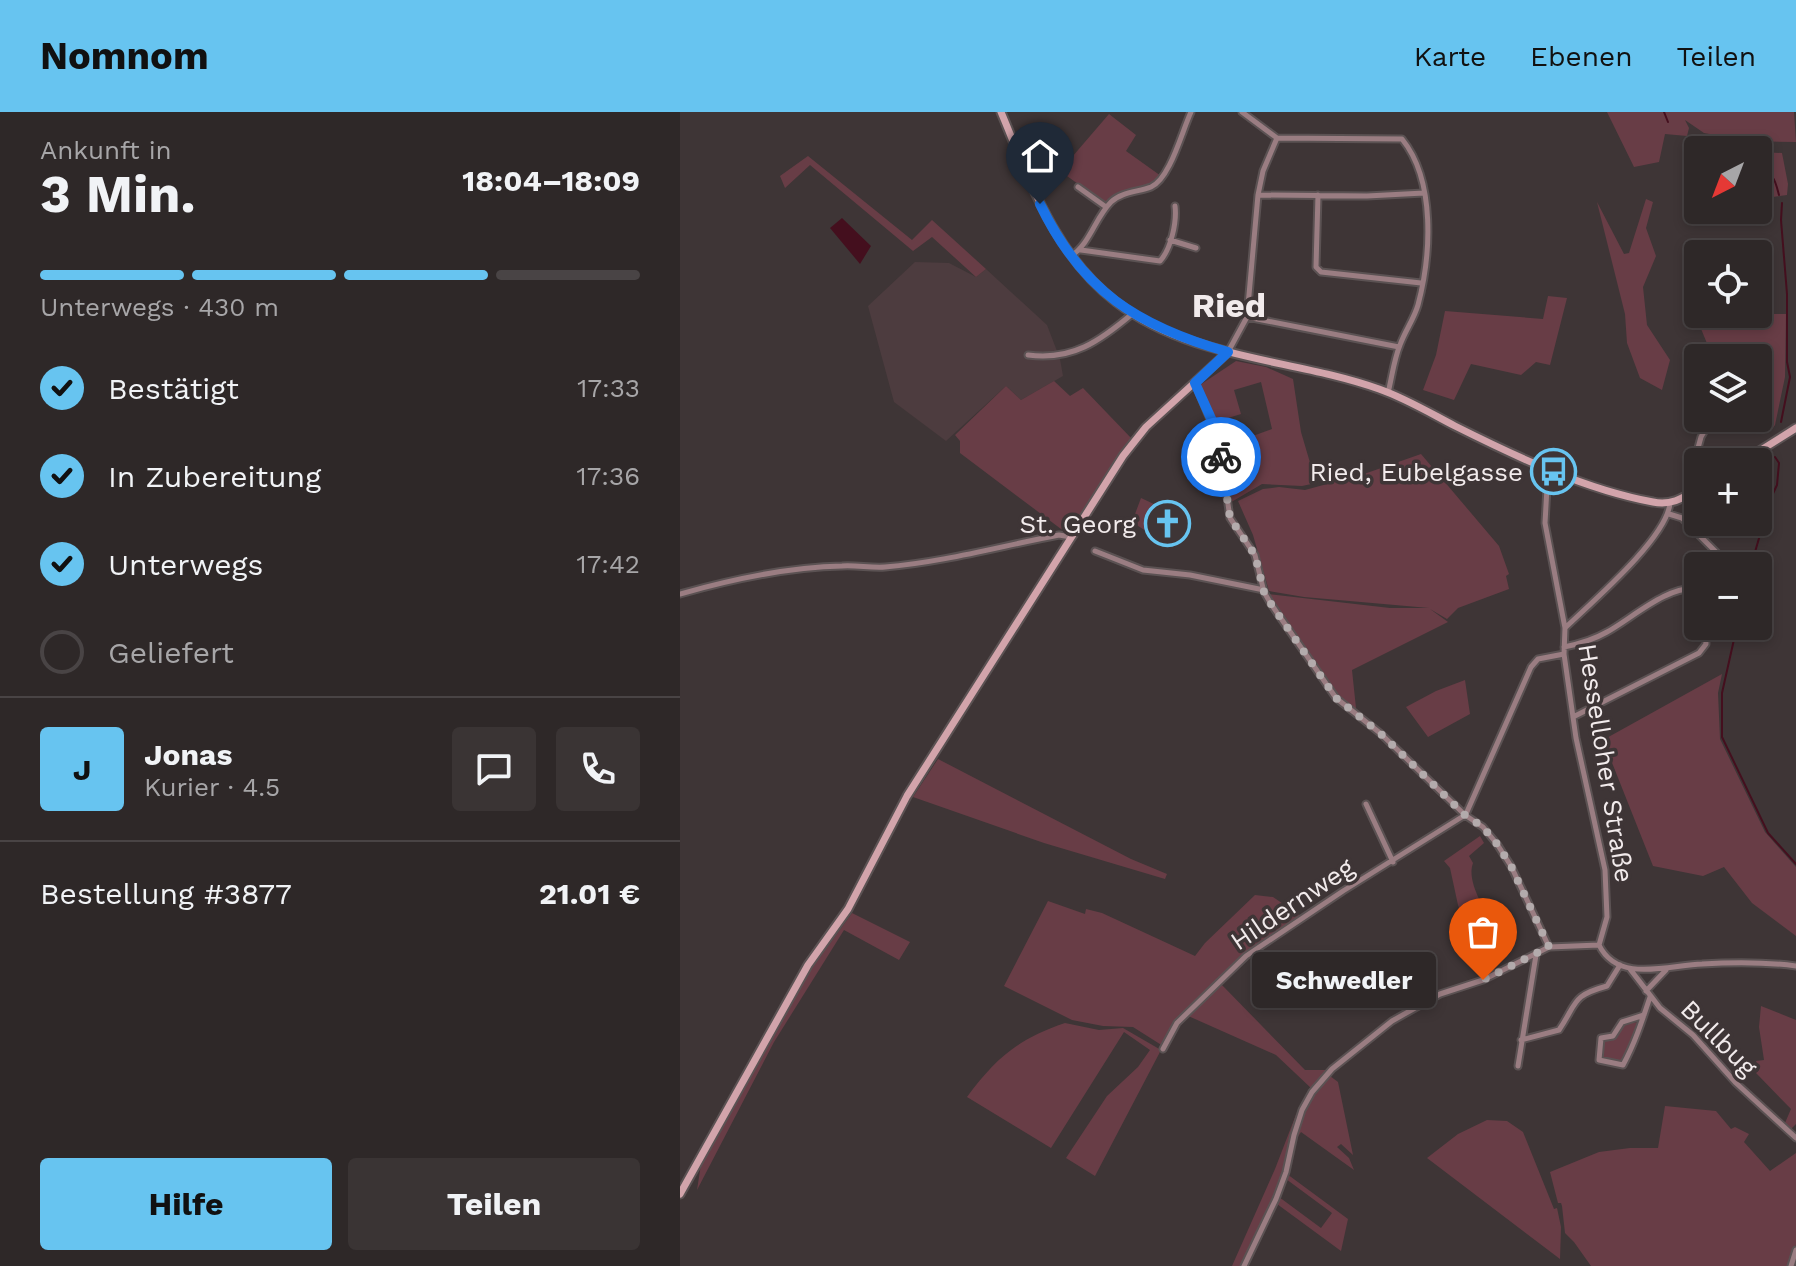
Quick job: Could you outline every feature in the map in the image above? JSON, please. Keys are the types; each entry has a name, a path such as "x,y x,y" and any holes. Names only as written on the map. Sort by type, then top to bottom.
{"main road":[{"path":"1001,112 1045,214 1071,256 1100,289 1132,314 1175,336 1228,352 1321,371 1388,393 1548,470 1651,502 1670,503 1684,496"},
{"path":"680,1194 808,965 848,909 907,796 1134,441 1228,352"},
{"path":"1764,448 1796,428"}],"street":[{"path":"1071,256 1081,250 1106,207 1117,197 1153,186 1165,176 1191,112"},
{"path":"1242,112 1277,138 1402,139 1411,150 1428,216 1428,249 1418,306 1399,347 1388,393"},
{"path":"1228,352 1247,317 1258,195 1263,171 1277,138"},
{"path":"1078,187 1106,207"},
{"path":"1258,195 1424,193"},
{"path":"1318,195 1316,267 1321,272 1421,283"},
{"path":"1081,250 1156,263 1165,257 1175,206"},
{"path":"1170,240 1196,248"},
{"path":"1028,355 1049,358 1066,355 1109,332 1132,314"},
{"path":"1247,317 1399,347"},
{"path":"1195,383 1219,441 1230,518 1255,555 1264,590 1336,698 1380,733 1465,815 1483,827 1497,844 1511,866 1549,947"},
{"path":"1548,470 1545,523 1565,628"},
{"path":"1670,503 1669,514 1682,518 1716,552"},
{"name":"Hesselloher Straße","path":"1599,945 1607,917 1605,870 1573,717 1564,651 1565,628 1613,582 1664,525 1669,514"},
{"path":"680,594 750,577 802,569 882,567 928,562 1059,535 1072,538"},
{"path":"1095,551 1143,570 1190,575 1264,590"},
{"path":"1465,815 1531,667 1538,659 1604,634 1660,599 1684,591"},
{"path":"1573,717 1699,653 1706,640"},
{"path":"1366,804 1393,862"},
{"name":"Hildernweg","path":"1163,1049 1177,1023 1246,956 1465,815"},
{"path":"1244,1266 1286,1172 1302,1110 1312,1092 1350,1053 1392,1021 1440,994 1483,980 1549,947 1599,945 1610,960 1630,969 1667,969 1700,964 1771,963 1796,966"},
{"path":"1518,1066 1536,954"},
{"path":"1521,1040 1559,1030 1574,1001 1585,992 1607,986 1620,965"},
{"name":"Bullbug","path":"1630,969 1660,1008 1709,1051 1766,1113 1796,1138"},
{"path":"1648,994 1667,969"},
{"name":"Bullbug","path":"1644,1015 1622,1022 1613,1036 1601,1038 1599,1060 1623,1065 1634,1045 1644,1015 1648,994"},
{"path":"1791,1266 1796,1250"}],"shaded area":[{"path":"1607,112 1794,112 1796,142 1772,142 1772,136 1704,133 1685,120 1689,128 1687,136 1665,134 1659,162 1634,167"},
{"path":"1109,114 1136,135 1126,151 1161,176 1149,185 1106,204 1060,171"},
{"path":"1772,153 1782,153 1787,195 1772,197"},
{"path":"808,156 912,240 932,220 986,269 976,277 932,237 913,251 810,165 785,188 780,176"},
{"path":"1646,199 1653,202 1646,228 1656,256 1643,287 1647,325 1670,360 1662,390 1640,378 1627,343 1625,314 1597,202 1624,254 1629,253"},
{"path":"842,218 871,246 860,264 830,228"},
{"path":"915,262 949,263 976,277 986,269 1047,325 1063,376 1021,400 1006,386 946,441 894,402 868,306"},
{"path":"1548,296 1567,298 1550,365 1536,362 1521,375 1471,364 1454,400 1423,390 1436,355 1445,311 1543,319"},
{"path":"1772,314 1786,314 1785,377 1772,429 1772,344 1707,344 1701,328 1772,328"},
{"path":"1236,361 1266,367 1293,379 1301,432 1316,483 1302,486 1262,484 1228,504 1225,467 1256,457 1250,437 1272,429 1261,382 1234,390 1241,414 1215,422 1200,385"},
{"path":"1054,381 1070,396 1083,388 1132,439 1079,517 1065,532 960,453 960,441 955,435 1006,386 1021,400"},
{"path":"1421,454 1499,546 1509,574 1506,576 1509,589 1458,608 1447,619 1430,609 1448,622 1352,670 1356,708 1353,709 1331,688 1268,594 1390,608 1429,608 1269,591 1253,535 1238,501 1263,489 1305,490"},
{"path":"1141,498 1156,505 1166,533 1170,535 1174,531 1165,506 1173,500 1179,522 1180,536 1177,540 1163,542 1132,522"},
{"path":"1722,674 1718,693 1720,739 1765,832 1796,867 1796,936 1752,903 1724,867 1703,876 1653,866 1603,740"},
{"path":"1465,680 1470,714 1428,737 1406,707"},
{"path":"938,759 1131,859 1167,874 1165,879 1044,843 913,797"},
{"path":"1480,836 1484,843 1469,856 1473,863 1472,878 1493,926 1470,940 1450,868 1444,861"},
{"path":"1255,895 1273,897 1301,916 1240,956 1179,1017 1163,1046 1133,1027 1103,1026 1072,1020 1004,986 1048,901 1085,914 1086,909 1102,913 1195,956"},
{"path":"852,913 910,942 899,960 844,930 774,1042 697,1190 701,1164 794,993"},
{"path":"1221,984 1305,1070 1326,1070 1312,1089 1276,1055 1186,1015"},
{"path":"1761,1006 1796,1020 1796,1124 1791,1129 1785,1123 1791,1109 1756,1073 1759,1070 1756,1061 1764,1060 1759,1027"},
{"path":"1639,1022 1633,1043 1622,1062 1616,1063 1599,1056 1602,1040 1614,1038 1622,1024"},
{"path":"1065,1023 1099,1030 1123,1028 1161,1050 1095,1176 1066,1158 1107,1096 1138,1067 1150,1050 1124,1032 1051,1148 967,1097 1009,1051"},
{"path":"1330,1076 1338,1082 1353,1155 1341,1144 1337,1147 1349,1158 1354,1170 1301,1132 1296,1140 1308,1104"},
{"path":"1665,1106 1716,1111 1731,1129 1735,1127 1749,1134 1744,1142 1770,1171 1796,1153 1796,1245 1788,1266 1591,1266 1565,1233 1562,1206 1558,1203 1550,1172 1599,1152 1658,1148"},
{"path":"1297,1112 1279,1185 1241,1266 1232,1266 1275,1169"},
{"path":"1487,1120 1507,1121 1523,1132 1554,1209 1557,1208 1561,1227 1560,1259 1427,1158 1458,1134"},
{"path":"1287,1174 1348,1219 1341,1251 1277,1204 1279,1197 1321,1228 1332,1213 1286,1179"}],"waterway":[{"path":"1664,112 1668,122"},
{"path":"1772,177 1779,195"},
{"path":"1781,422 1790,377 1782,203"},
{"path":"1755,552 1777,485 1779,463 1775,457"},
{"path":"1734,640 1722,693 1722,737 1768,833 1796,864"}],"way so far":[{"path":"1221,457 1227,509 1255,555 1264,592 1336,698 1380,733 1465,815 1483,827 1511,866 1549,947 1483,980"}],"place":[{"name":"Ried, Eubelgasse","path":"1554,472"},
{"name":"St. Georg","path":"1167,524"},
{"name":"Schwedler","path":"1483,980"}],"district":[{"name":"Ried","path":"1229,305"}],"route":[{"path":"1040,204 1071,256 1117,303 1175,336 1228,352 1195,383 1214,425 1221,457"}]}
